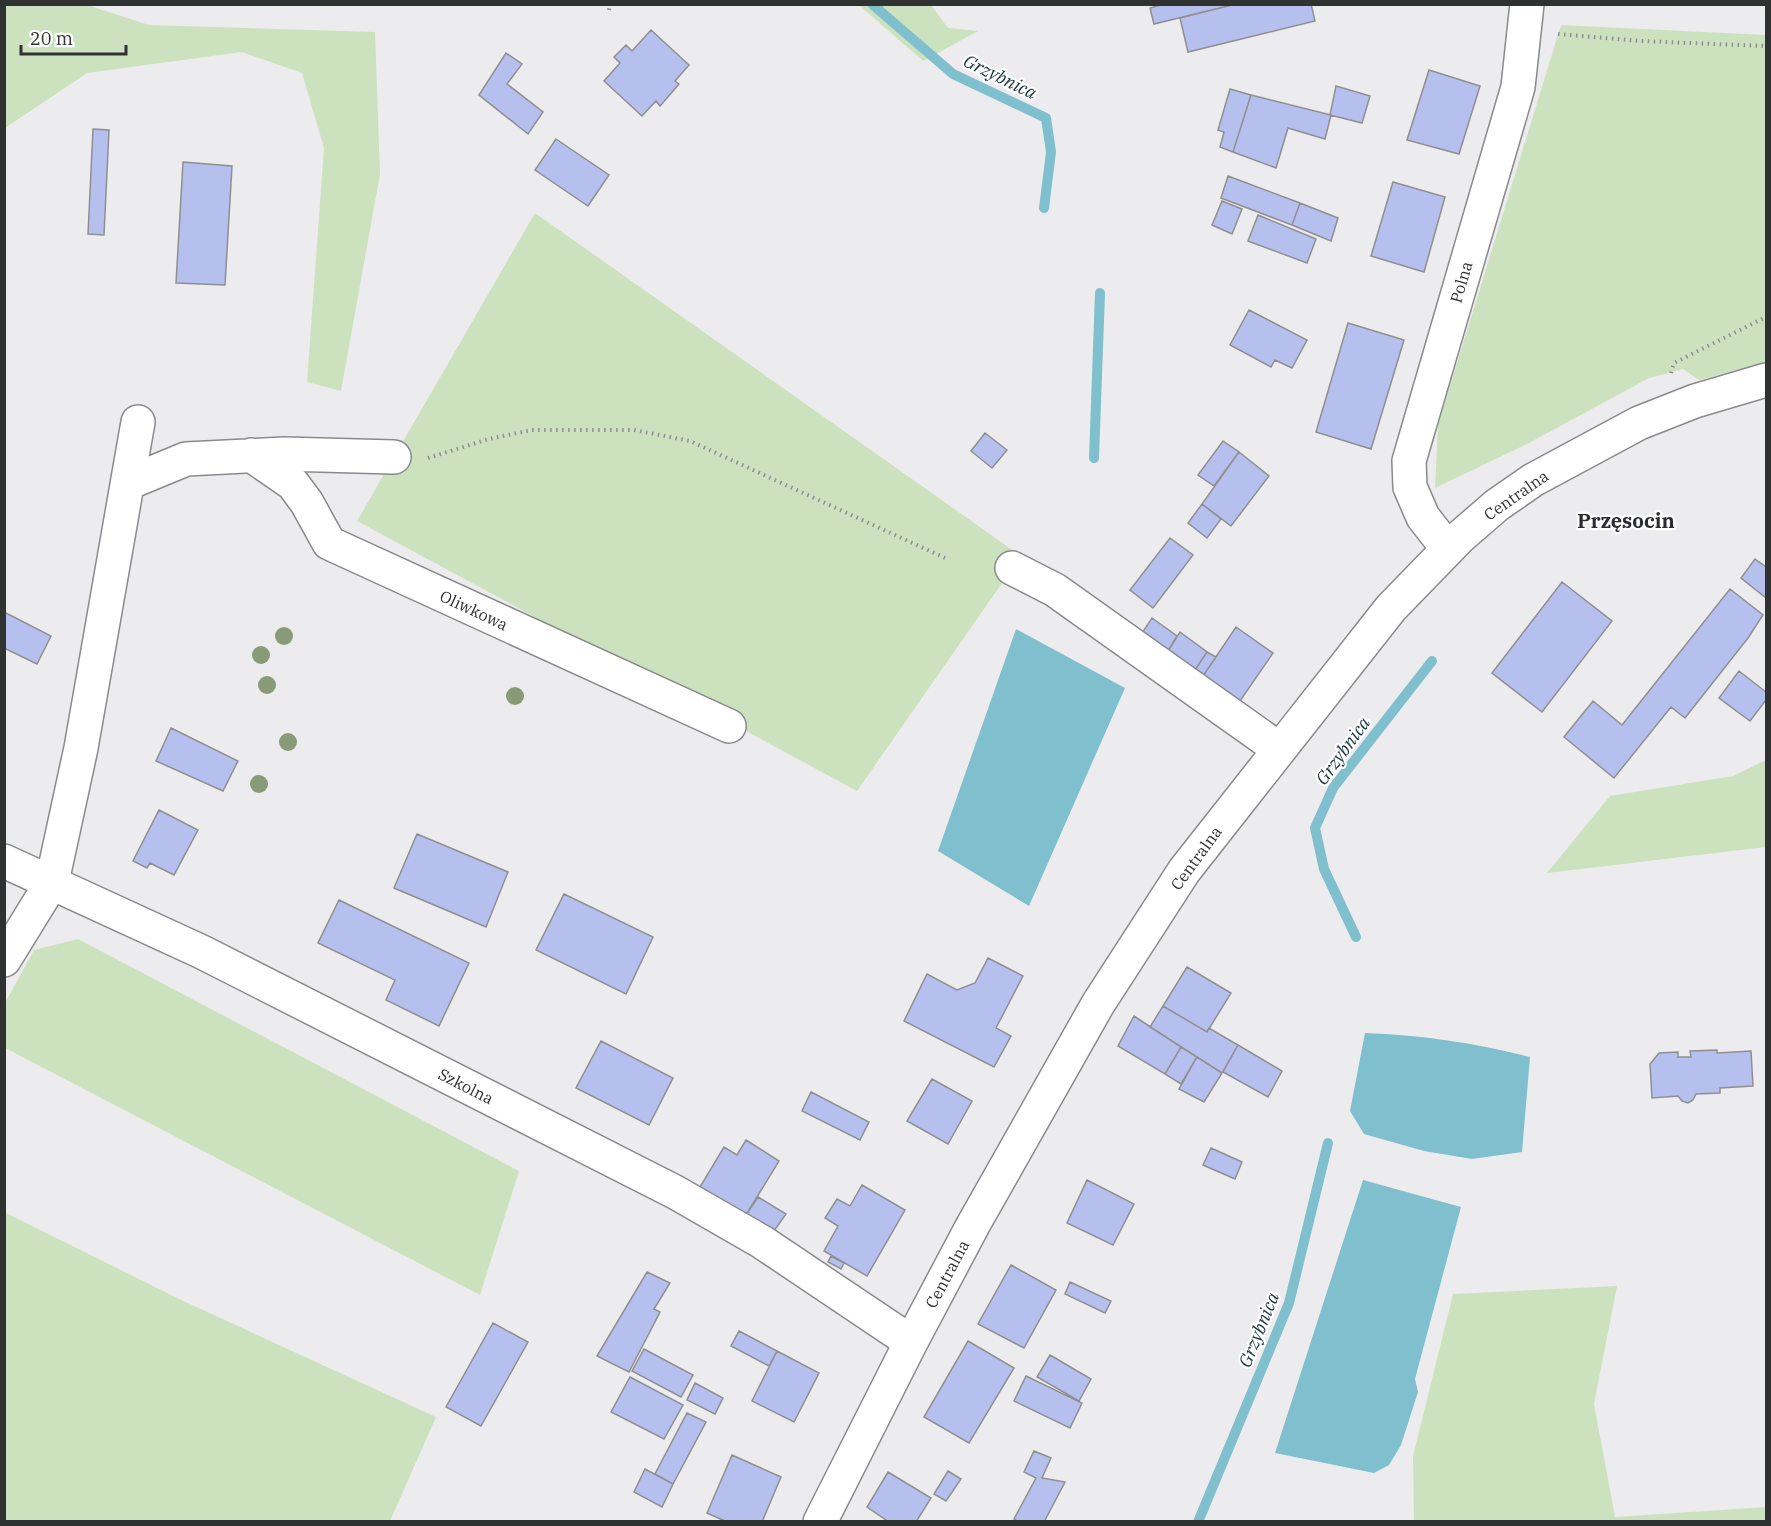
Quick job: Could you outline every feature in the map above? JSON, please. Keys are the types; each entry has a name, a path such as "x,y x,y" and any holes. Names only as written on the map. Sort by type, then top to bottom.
{"street":[{"name":"Polna","path":"1448,549 1423,517 1410,487 1409,460 1518,87 1525,18"},
{"name":"Centralna","path":"820,1521 973,1225 1098,1004 1184,872 1390,608 1448,549 1497,505 1533,480 1639,423 1695,401 1767,380"},
{"path":"4,960 52,882 81,748 138,422"},
{"path":"128,483 186,459 284,454 394,457"},
{"name":"Oliwkowa","path":"251,455 293,484 307,503 329,543 729,726"},
{"path":"1012,568 1054,590 1279,749"},
{"name":"Szkolna","path":"4,861 202,952 675,1192 762,1242 911,1342"}],"path":[{"path":"609,10 610,4"},
{"path":"1525,18 1641,41 1767,46"},
{"path":"1661,415 1674,363 1767,317"},
{"path":"394,457 431,458 489,439 532,430 634,430 690,441 945,558"}],"green space":[{"path":"5,4 87,5 149,25 375,32 380,174 341,391 307,382 324,148 302,73 242,52 87,73 5,128"},
{"path":"859,5 931,5 948,28 978,31 923,61"},
{"path":"1561,25 1766,35 1766,362 1699,380 1683,369 1649,378 1529,443 1435,488 1438,425"},
{"path":"535,213 1021,556 857,791 357,521"},
{"path":"1766,760 1766,847 1547,873 1610,796 1733,776"},
{"path":"78,939 519,1171 480,1295 5,1048 5,1003 34,950"},
{"path":"4,1212 179,1299 436,1417 390,1521 5,1521"},
{"path":"1617,1286 1594,1404 1615,1517 1766,1507 1766,1521 1414,1521 1413,1456 1453,1294"}],"water":[{"path":"1016,629 1125,688 1029,906 938,851"},
{"path":"1365,1033 1448,1040 1530,1057 1522,1152 1472,1159 1424,1151 1364,1134 1350,1111"},
{"path":"1363,1180 1461,1207 1415,1379 1418,1392 1401,1445 1389,1465 1374,1473 1275,1453"}],"building":[{"path":"1164,4 1236,4 1154,24 1150,8"},
{"path":"1236,4 1311,4 1315,21 1188,52 1180,18"},
{"path":"651,30 689,65 675,81 679,84 660,106 656,101 642,116 604,81 620,63 614,57 626,45 632,51"},
{"path":"506,53 522,64 507,84 543,112 528,134 479,95"},
{"path":"1429,70 1480,86 1459,154 1407,140"},
{"path":"1336,86 1370,96 1362,123 1330,115"},
{"path":"1230,89 1251,95 1233,152 1220,147 1224,132 1218,130"},
{"path":"1251,95 1331,115 1325,139 1288,128 1276,168 1233,152"},
{"path":"93,129 109,130 104,235 88,234"},
{"path":"556,139 609,175 588,206 535,170"},
{"path":"183,162 232,166 225,285 176,283"},
{"path":"1228,176 1300,203 1292,225 1221,198"},
{"path":"1393,182 1445,197 1424,272 1371,256"},
{"path":"1222,201 1242,209 1232,234 1212,225"},
{"path":"1300,203 1338,218 1331,241 1292,225"},
{"path":"1258,215 1316,239 1307,263 1248,241"},
{"path":"1249,310 1307,340 1292,368 1275,360 1271,367 1230,345"},
{"path":"1348,323 1404,340 1371,449 1316,432"},
{"path":"985,433 1007,450 992,468 971,451"},
{"path":"1223,441 1239,452 1214,486 1198,475"},
{"path":"1239,452 1269,476 1231,526 1202,504"},
{"path":"1202,504 1221,519 1207,538 1188,523"},
{"path":"1170,538 1193,555 1153,608 1130,590"},
{"path":"1755,559 1766,567 1766,598 1741,578"},
{"path":"1562,582 1612,621 1542,712 1492,673"},
{"path":"1730,589 1763,615 1748,638 1685,718 1671,707 1614,778 1564,737 1593,701 1622,725"},
{"path":"4,612 51,636 37,664 4,648"},
{"path":"1152,618 1177,636 1168,651 1142,633"},
{"path":"1236,627 1273,653 1240,701 1203,676"},
{"path":"1180,632 1207,652 1195,670 1168,651"},
{"path":"1207,652 1216,657 1203,676 1195,670"},
{"path":"1739,671 1766,692 1766,700 1750,721 1719,698"},
{"path":"171,728 238,761 223,791 156,761"},
{"path":"159,810 198,830 174,875 150,863 147,868 133,861"},
{"path":"417,834 508,872 486,927 394,888"},
{"path":"564,894 653,937 626,994 536,950"},
{"path":"339,900 469,963 439,1026 386,1000 395,980 318,943"},
{"path":"988,958 1023,976 996,1028 1011,1036 994,1067 904,1021 927,974 957,990 975,983"},
{"path":"1187,967 1231,993 1207,1032 1163,1006"},
{"path":"1163,1006 1207,1032 1209,1028 1238,1045 1222,1073 1150,1027"},
{"path":"1134,1016 1181,1047 1165,1074 1118,1046"},
{"path":"601,1041 673,1078 649,1125 576,1088"},
{"path":"1238,1045 1282,1071 1268,1097 1223,1072"},
{"path":"1181,1047 1197,1057 1181,1084 1165,1074"},
{"path":"1717,1050 1717,1053 1751,1051 1753,1086 1720,1088 1720,1093 1696,1094 1688,1103 1682,1101 1678,1096 1652,1098 1650,1064 1659,1053 1678,1052 1678,1057 1691,1057 1690,1051"},
{"path":"1197,1057 1222,1073 1204,1102 1179,1089"},
{"path":"932,1079 972,1101 948,1144 907,1121"},
{"path":"811,1092 869,1122 860,1140 802,1111"},
{"path":"746,1140 779,1161 746,1215 700,1187 724,1147 737,1155"},
{"path":"1211,1148 1242,1162 1235,1179 1203,1165"},
{"path":"1087,1180 1134,1204 1113,1245 1067,1223"},
{"path":"862,1185 905,1210 867,1276 824,1251 838,1226 825,1218 837,1199 850,1206"},
{"path":"758,1197 786,1214 774,1231 746,1215"},
{"path":"831,1256 844,1263 841,1269 828,1262"},
{"path":"1011,1265 1056,1290 1024,1348 978,1324"},
{"path":"647,1272 670,1283 654,1309 660,1312 629,1372 597,1356"},
{"path":"1070,1282 1111,1301 1105,1313 1065,1294"},
{"path":"493,1323 528,1342 481,1426 446,1407"},
{"path":"739,1331 777,1351 769,1366 731,1346"},
{"path":"968,1341 1014,1368 969,1443 924,1417"},
{"path":"644,1349 693,1375 681,1397 632,1371"},
{"path":"777,1351 819,1373 794,1422 752,1401"},
{"path":"1050,1355 1091,1379 1079,1401 1037,1377"},
{"path":"1026,1376 1082,1403 1070,1428 1014,1401"},
{"path":"630,1377 683,1405 664,1439 611,1412"},
{"path":"695,1383 723,1398 715,1414 687,1400"},
{"path":"687,1413 706,1422 673,1484 655,1474"},
{"path":"1034,1451 1051,1458 1042,1478 1065,1482 1044,1522 1019,1522 1014,1519 1036,1478 1024,1472"},
{"path":"732,1455 781,1477 762,1522 727,1522 707,1513"},
{"path":"645,1469 673,1484 662,1507 634,1492"},
{"path":"948,1471 961,1479 946,1501 934,1494"},
{"path":"888,1472 931,1498 916,1522 889,1522 867,1507"}],"waterway":[{"name":"Grzybnica","path":"872,4 953,74 1046,118 1051,152 1044,208"},
{"name":"Grzybnica","path":"1094,458 1100,293"},
{"name":"Grzybnica","path":"1356,937 1324,869 1315,828 1333,788 1432,661"},
{"name":"Grzybnica","path":"1198,1522 1289,1303 1328,1143"}],"district":[{"name":"Przęsocin","path":"1626,521"}]}
